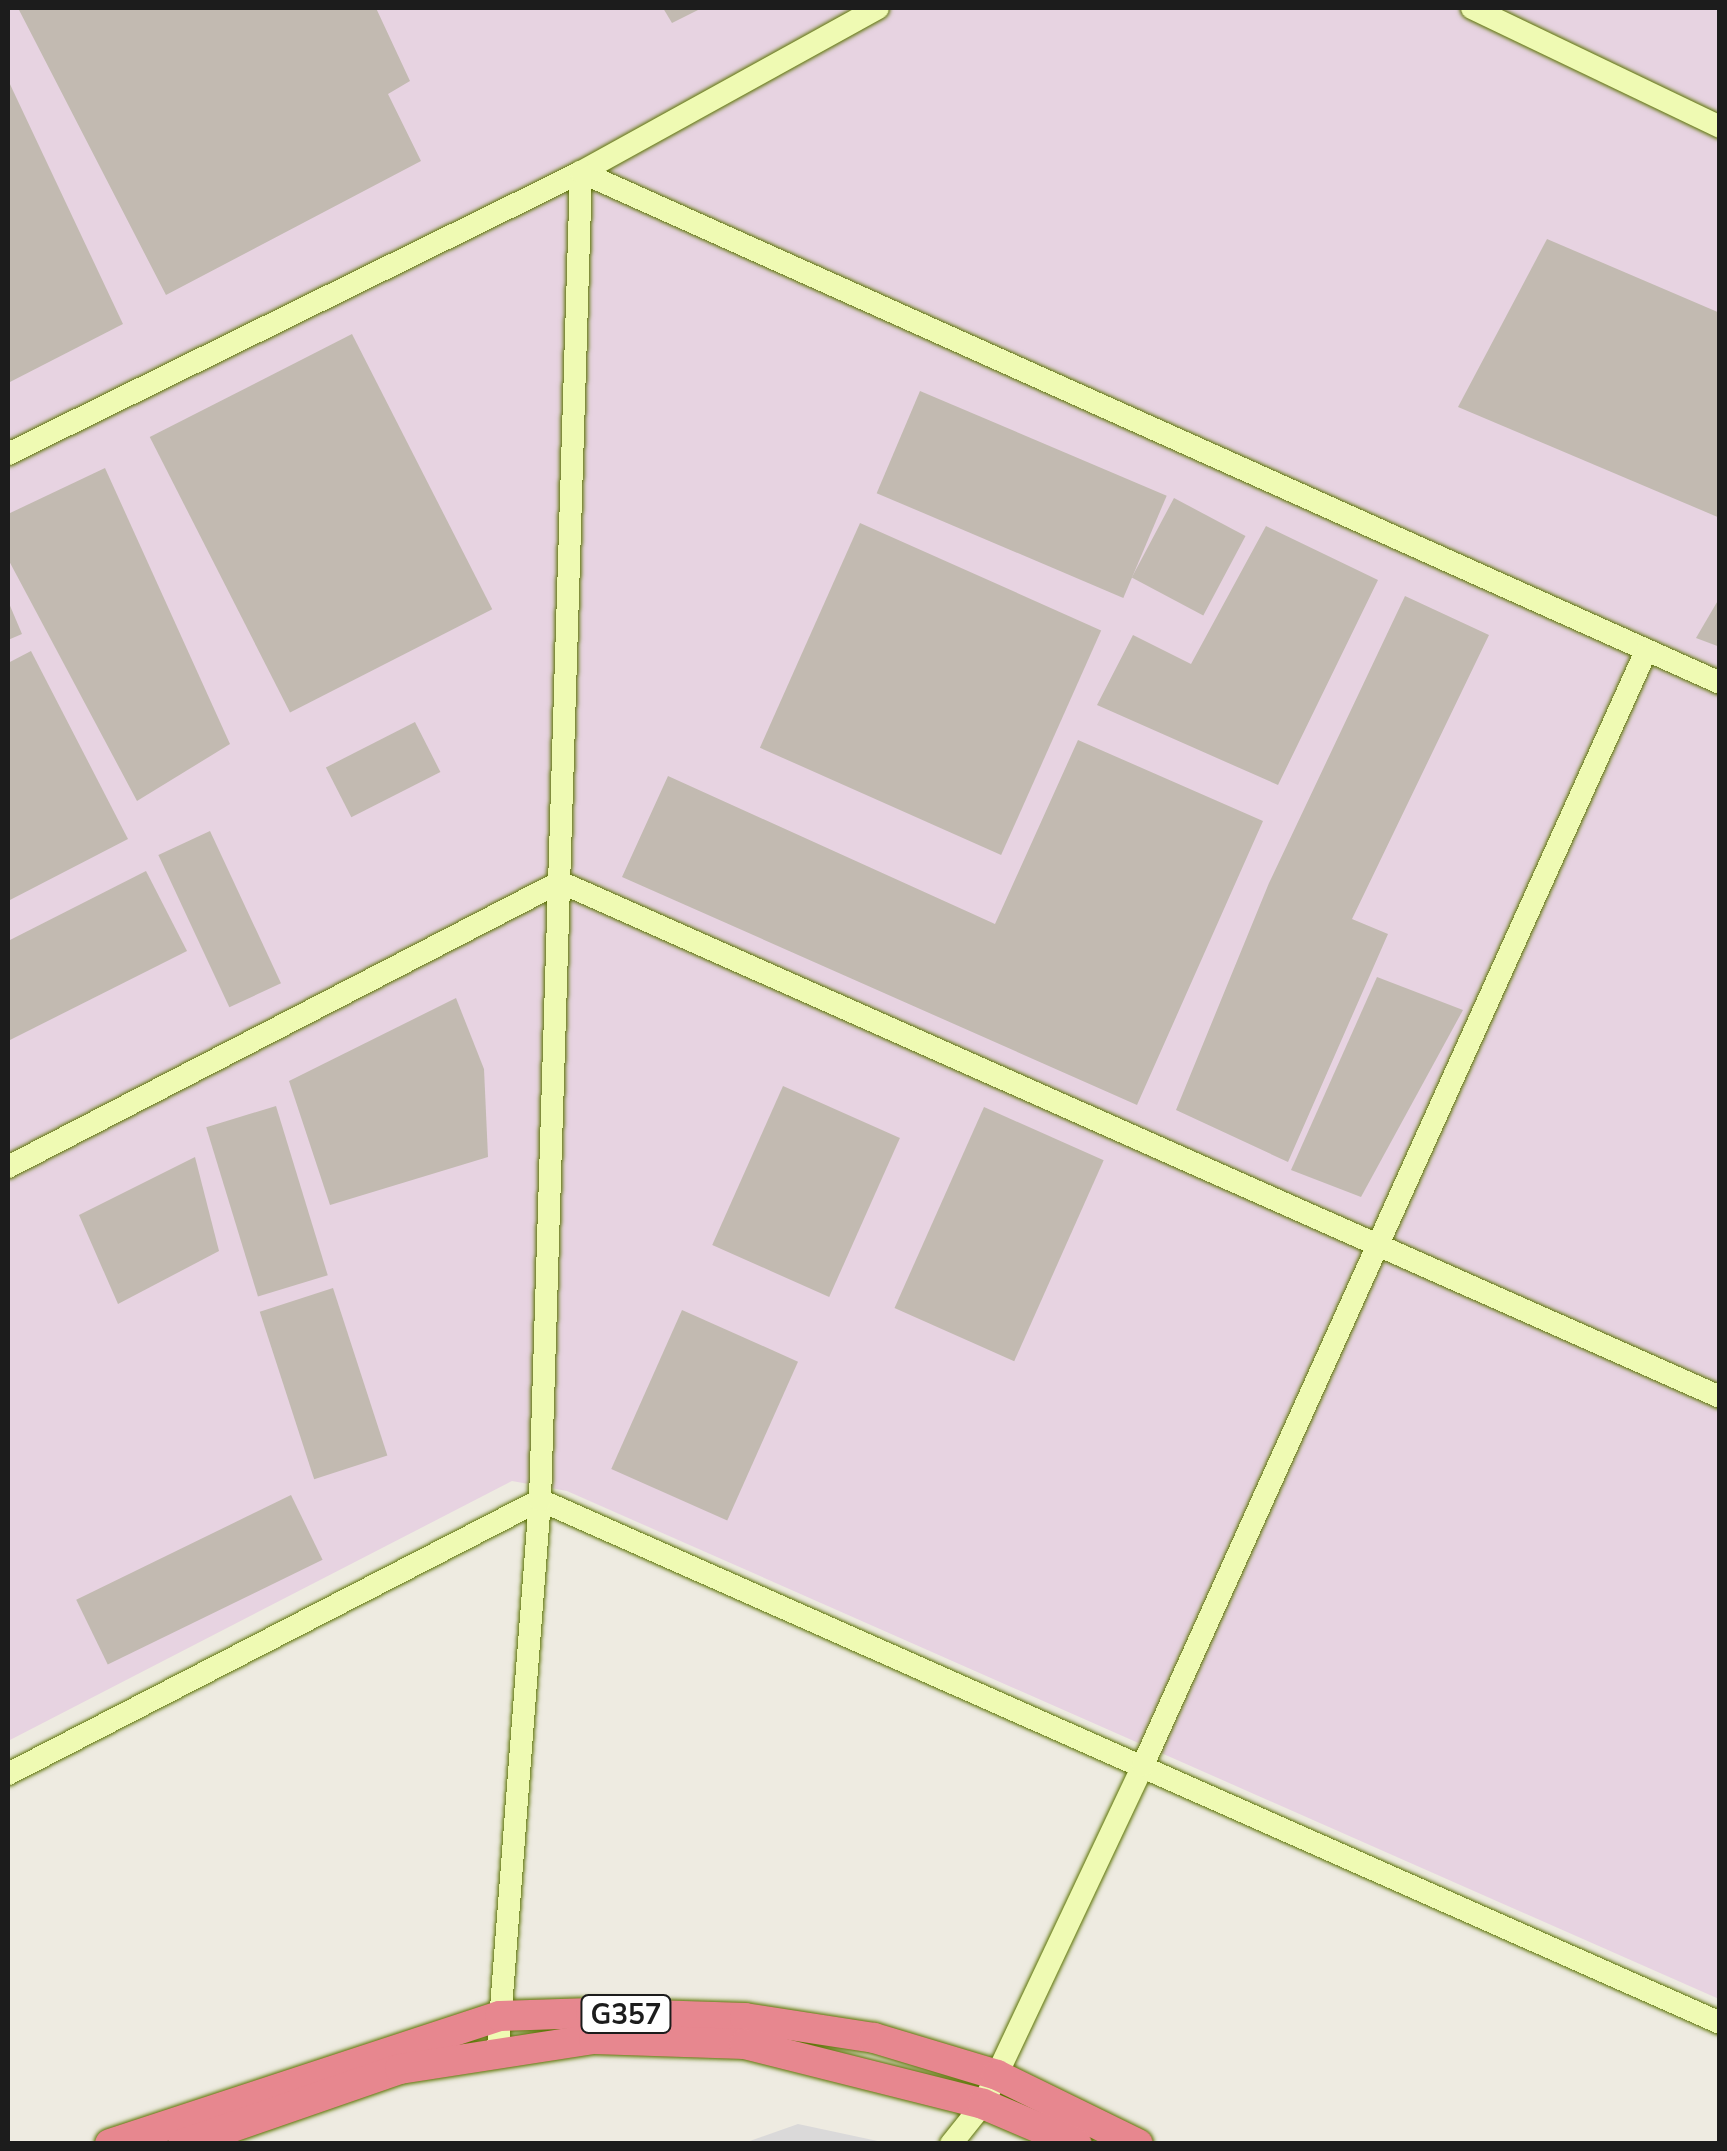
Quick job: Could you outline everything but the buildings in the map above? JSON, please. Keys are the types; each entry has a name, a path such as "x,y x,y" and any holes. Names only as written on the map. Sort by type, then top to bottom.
{"highway":[{"name":"G357","path":"110,2144 500,2016 745,2018 874,2038 996,2075 1138,2144"},
{"name":"G357","path":"183,2144 400,2069 498,2048 594,2039 745,2044 983,2104 1077,2144"}],"street":[{"path":"8,454 582,172 878,8"},
{"path":"1472,8 1720,127"},
{"path":"582,172 1720,683"},
{"path":"498,2048 540,1500 582,172"},
{"path":"951,2144 983,2104 1144,1765 1646,652"},
{"path":"8,1167 560,882"},
{"path":"560,882 1720,1397"},
{"path":"540,1500 1720,2023"},
{"path":"8,1774 540,1500"}],"shaded area":[{"path":"8,8 1719,8 1719,1999 567,1491 512,1481 8,1741"},
{"path":"798,2124 887,2143 744,2143"}]}
